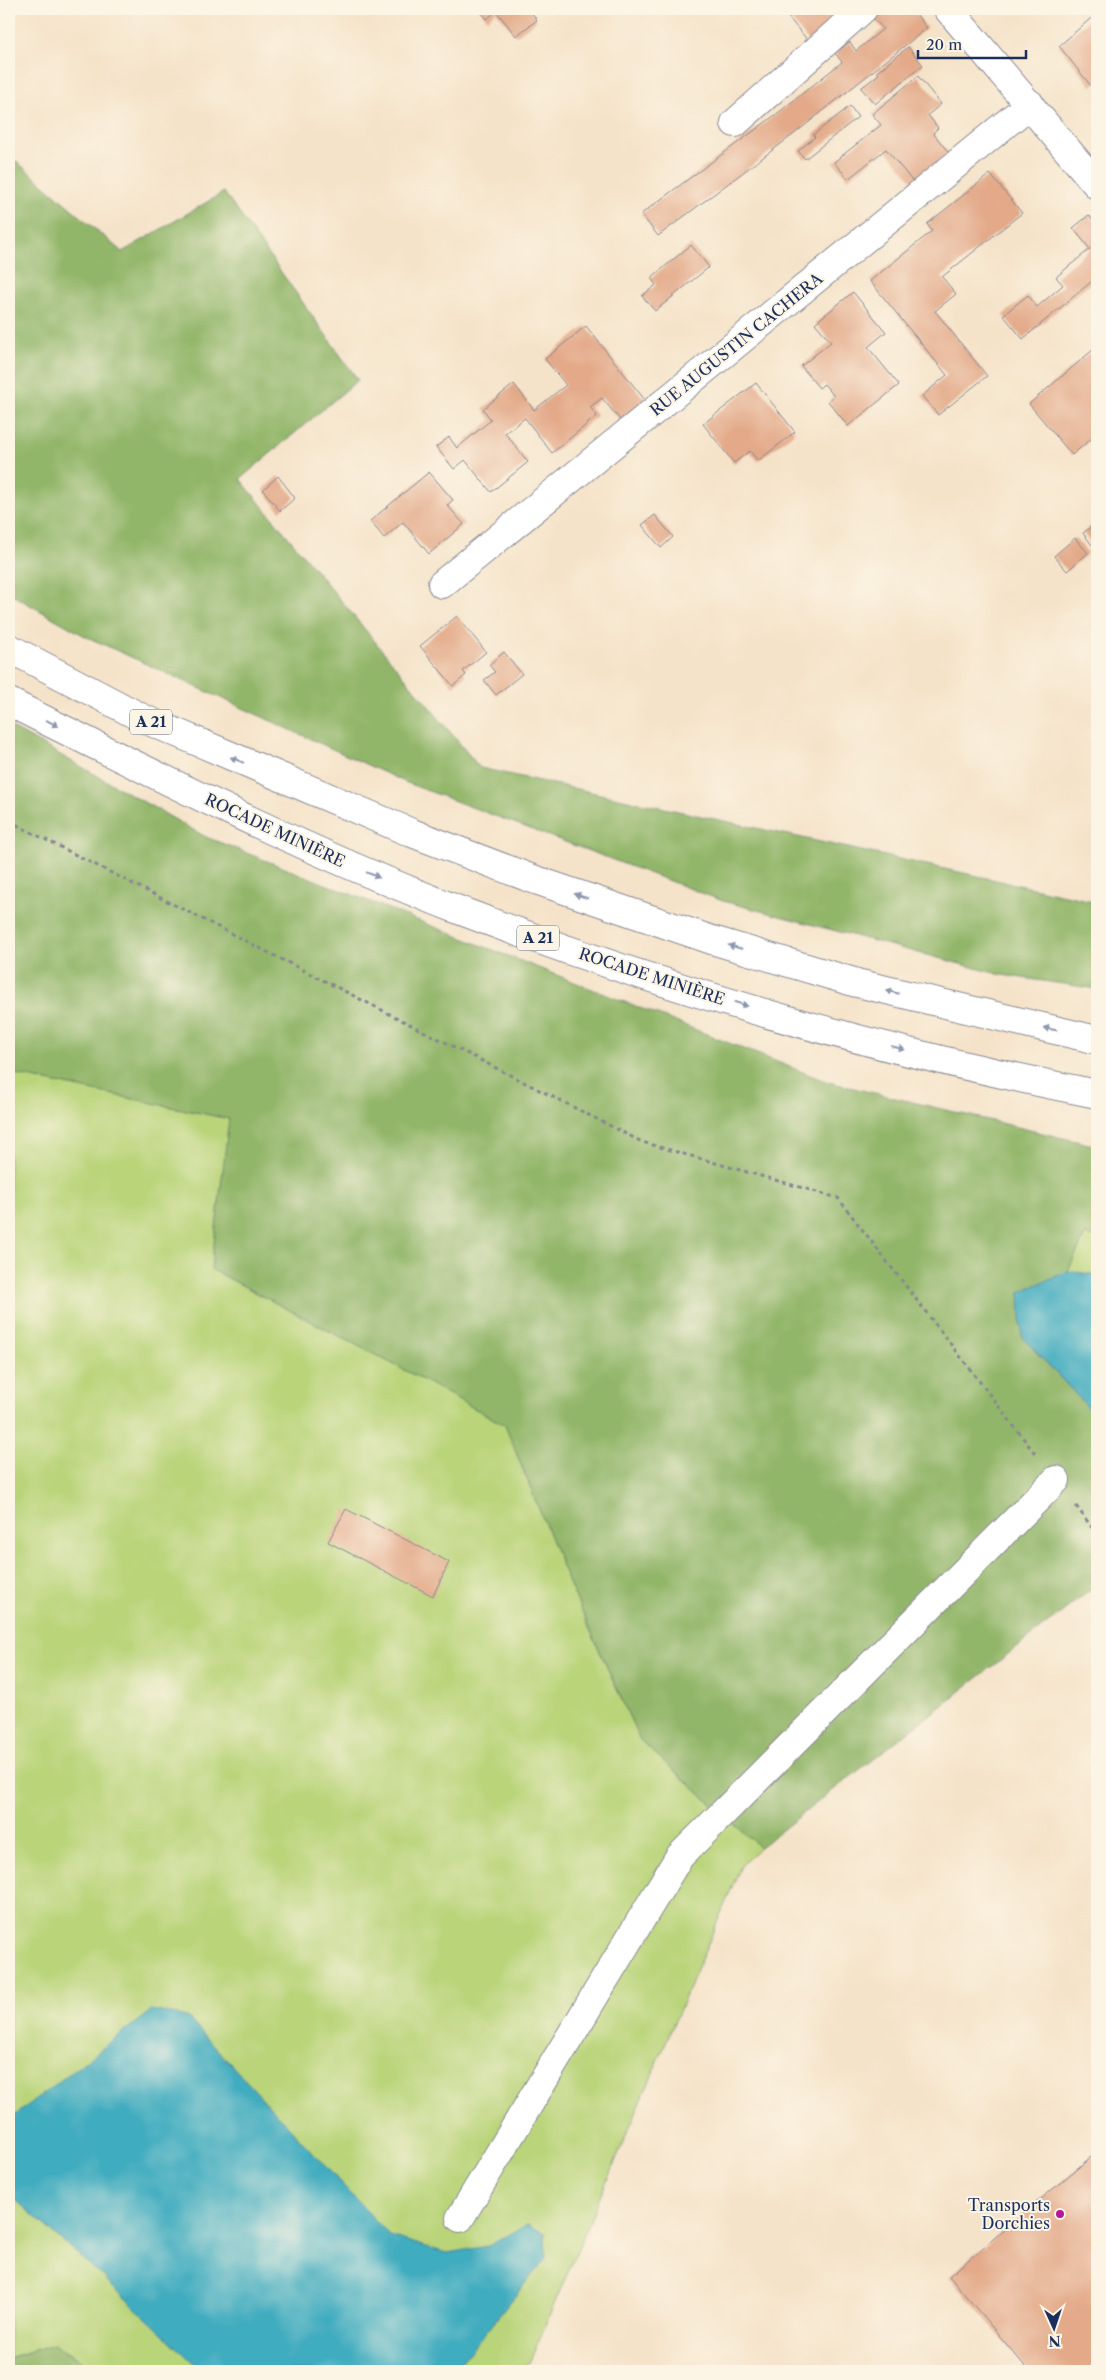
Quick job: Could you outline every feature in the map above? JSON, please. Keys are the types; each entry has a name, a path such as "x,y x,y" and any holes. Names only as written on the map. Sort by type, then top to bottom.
{"main road":[{"path":"735,123 863,9"},
{"path":"948,9 1097,185"},
{"name":"RUE AUGUSTIN CACHERA","path":"442,584 1030,104"},
{"name":"A 21","path":"9,648 142,718 412,833 530,878 712,940 856,983 1097,1040"},
{"name":"ROCADE MINIÈRE","path":"9,702 172,783 317,850 464,912 657,979 777,1015 973,1068 1097,1094"},
{"path":"460,2218 679,1857 1056,1480"}],"path":[{"path":"9,822 642,1142 838,1198 1097,1534"}],"green space":[{"path":"9,155 122,252 224,192 358,380 240,479 480,768 1097,902 1097,989 1002,975 723,901 407,783 85,636 9,593"},
{"path":"9,726 206,837 828,1082 1097,1146 1097,1237 1085,1235 1068,1271 1020,1292 1022,1337 1097,1417 1097,1585 760,1847 640,1740 569,1583 505,1425 211,1269 229,1119 9,1073"},
{"path":"9,1073 230,1119 211,1269 505,1425 569,1583 640,1740 760,1847 741,1866 530,2361 519,2371 98,2371 54,2344 9,2358"},
{"path":"1085,1235 1097,1237 1097,1275 1068,1271"},
{"path":"54,2344 97,2371 9,2371 9,2358"}],"water":[{"path":"1068,1271 1097,1275 1097,1417 1022,1336 1020,1292"},
{"path":"152,2010 187,2017 390,2236 447,2253 488,2246 527,2225 545,2233 546,2258 454,2371 202,2371 102,2276 9,2194 9,2120"}],"building":[{"path":"479,9 529,9 537,20 516,36 496,11 487,19"},
{"path":"773,9 850,9 810,43 782,10 778,14"},
{"path":"872,9 912,9 927,28 794,134 658,236 641,214 778,113 842,62 835,53 850,42 856,51 883,29 868,12"},
{"path":"1097,13 1097,81 1091,86 1059,46"},
{"path":"908,47 923,65 875,104 861,88 879,74 877,72"},
{"path":"918,76 941,104 928,115 938,128 933,133 949,153 913,182 886,149 848,179 834,162 881,125 872,114"},
{"path":"850,106 858,117 805,159 798,151 815,137 813,135"},
{"path":"990,174 1022,213 942,277 956,294 935,311 987,376 938,415 922,396 947,375 870,281 932,231 927,224"},
{"path":"1089,215 1097,225 1097,277 1023,339 1003,315 1028,295 1037,307 1063,285 1056,277 1090,249 1073,228"},
{"path":"691,245 709,267 655,311 642,296 656,285 651,278"},
{"path":"853,292 886,332 868,347 899,385 848,426 828,401 834,396 824,384 819,388 801,366 831,342 815,323"},
{"path":"586,326 645,400 620,420 602,398 590,407 597,416 552,453 525,418 505,433 528,462 491,492 465,460 454,469 436,447 449,437 457,448 491,420 483,409 514,384 534,410 566,385 545,359"},
{"path":"1094,349 1097,352 1097,434 1072,455 1029,404"},
{"path":"756,383 795,432 758,461 750,451 734,463 703,424"},
{"path":"429,472 453,500 447,505 464,524 429,554 403,522 384,538 370,521"},
{"path":"278,476 295,498 280,511 263,490"},
{"path":"655,515 673,537 661,548 642,525"},
{"path":"1097,522 1097,540 1092,545 1083,533"},
{"path":"1075,538 1088,553 1067,571 1054,556"},
{"path":"457,616 486,652 463,671 466,675 453,686 420,646"},
{"path":"504,652 522,674 496,695 484,680 495,672 489,665"},
{"path":"346,1509 449,1562 433,1596 328,1542"},
{"name":"Transports Dorchies","path":"1097,2152 1097,2363 1087,2371 1029,2371 949,2276"}],"place":[{"name":"Transports Dorchies","path":"1060,2214"}]}
